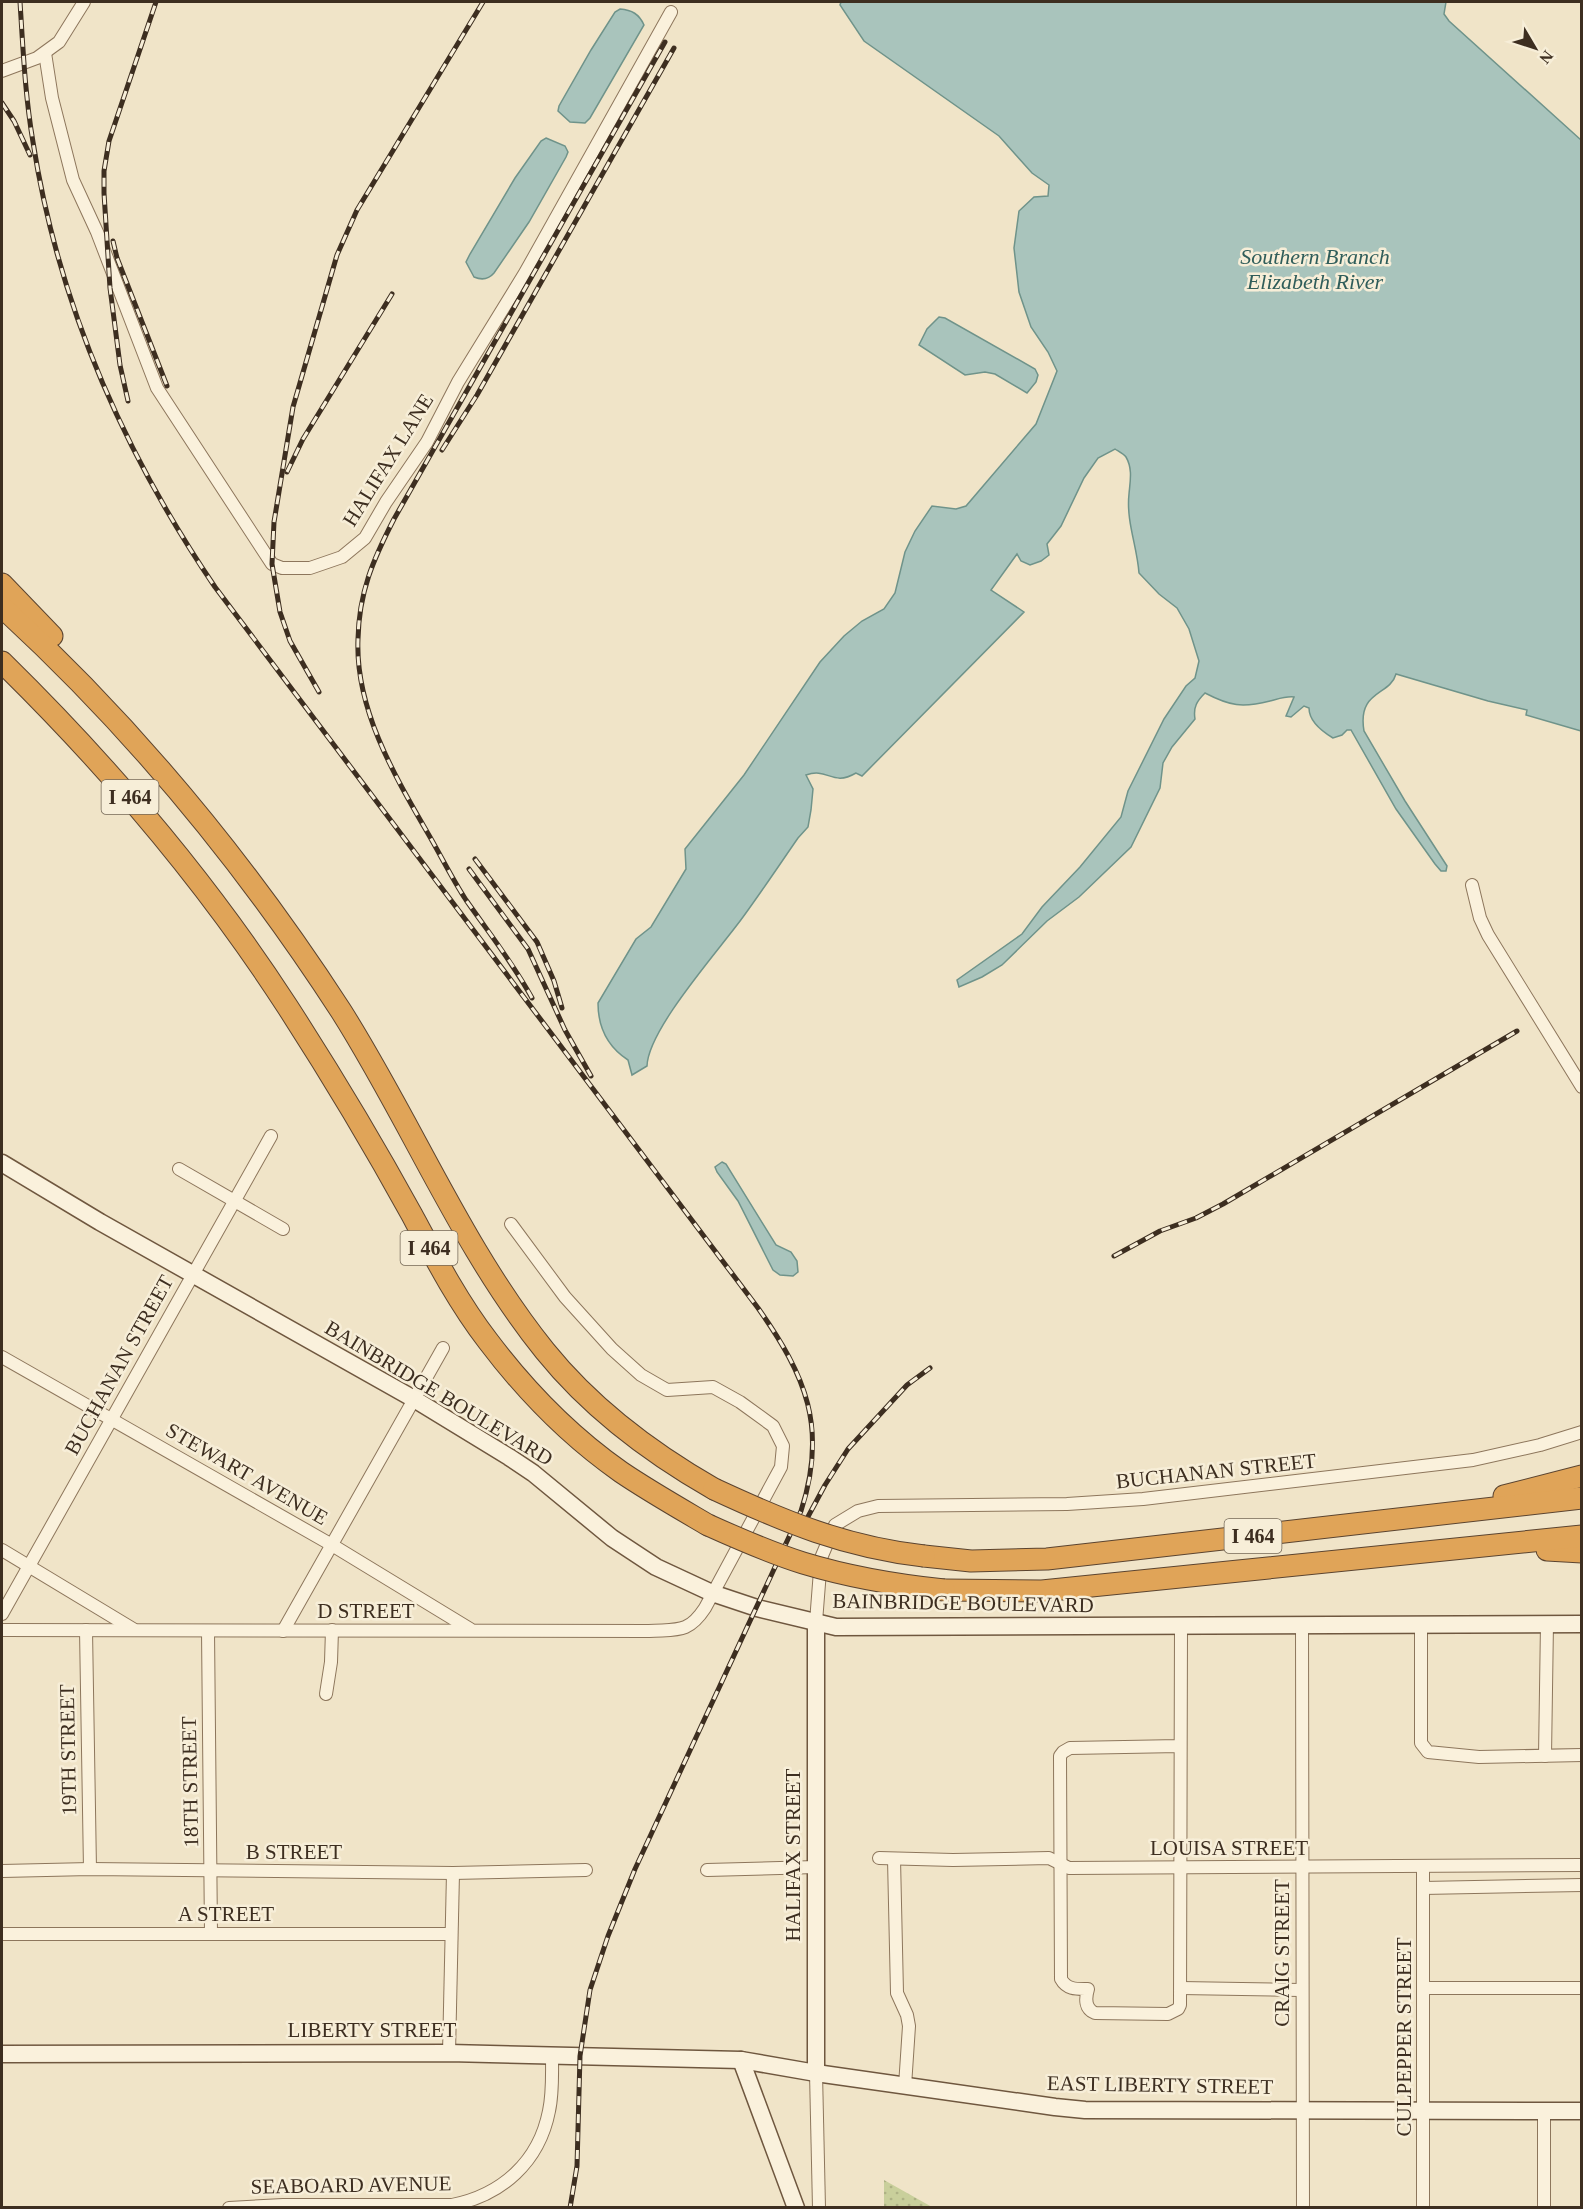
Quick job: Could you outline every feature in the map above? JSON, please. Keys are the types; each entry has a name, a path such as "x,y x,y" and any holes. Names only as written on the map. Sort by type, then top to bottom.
{"highway":[{"path":"2,584 106,698 154,762"},
{"name":"I 464","path":"2,607 66,668 154,762 214,834 315,973 377,1071 501,1290 547,1353 598,1407 626,1430 657,1453 714,1489 820,1534 868,1548 971,1561 1047,1559 1581,1498"},
{"name":"I 464","path":"2,662 96,758 138,807 187,867 256,961 325,1066 433,1256 488,1341 537,1398 590,1447 619,1471 708,1525 801,1562 828,1570 871,1580 944,1590 1042,1591 1581,1536"},
{"path":"2,669 33,693"},
{"path":"1345,1526 1411,1509 1496,1497 1581,1476"},
{"path":"1448,1549 1581,1552"}],"street":[{"path":"2,71 29,62 59,42 84,2"},
{"name":"HALIFAX LANE","path":"45,53 52,98 73,180 97,232 157,388 272,564 282,568 310,568 342,557 365,538 386,502 413,464 458,382 525,273 671,12"},
{"path":"1472,885 1480,918 1488,935 1581,1087"},
{"name":"BUCHANAN STREET","path":"2,1614 271,1136"},
{"name":"BAINBRIDGE BOULEVARD","path":"2,1163 193,1275 414,1399 533,1473 637,1556 712,1593 766,1611 836,1627 1581,1624"},
{"path":"178,1169 283,1229"},
{"name":"D STREET","path":"2,1630 683,1630 698,1620 781,1467 783,1446 773,1426 741,1402 713,1387 667,1390 641,1375 612,1349 565,1297 511,1224"},
{"path":"284,1631 443,1348"},
{"name":"STEWART AVENUE","path":"2,1358 332,1545 471,1630"},
{"name":"BUCHANAN STREET","path":"852,1514 891,1504 1067,1504 1143,1499 1462,1461 1507,1454 1581,1432"},
{"name":"HALIFAX STREET","path":"819,2208 816,2073 816,1623 821,1558 835,1525 852,1514"},
{"path":"2,1550 134,1630"},
{"path":"1545,1756 1547,1623"},
{"path":"1421,1625 1421,1743 1428,1752 1434,1755 1501,1758 1581,1755"},
{"path":"1179,1746 1070,1748 1060,1756 1061,1979 1066,1986 1088,1989 1086,2004 1090,2011 1095,2013 1168,2014 1178,2010 1180,2005 1181,1626"},
{"name":"CRAIG STREET","path":"1302,1626 1303,2208"},
{"name":"19TH STREET","path":"86,1630 90,1869"},
{"path":"326,1694 331,1662 332,1630"},
{"name":"18TH STREET","path":"208,1631 211,1933"},
{"name":"LOUISA STREET","path":"879,1858 1048,1858 1069,1868 1581,1865"},
{"path":"894,1859 897,1994 907,2015 909,2026 905,2086"},
{"name":"CULPEPPER STREET","path":"1423,1866 1423,2208"},
{"path":"1539,1885 1540,1866"},
{"path":"707,1870 816,1867"},
{"name":"B STREET","path":"2,1871 90,1869 453,1873 586,1870"},
{"path":"448,2053 453,1873"},
{"path":"1423,1888 1581,1886"},
{"name":"A STREET","path":"2,1935 451,1934"},
{"path":"1180,1988 1302,1990"},
{"path":"1422,1988 1581,1988"},
{"name":"LIBERTY STREET","path":"2,2054 448,2053 741,2060"},
{"name":"SEABOARD AVENUE","path":"229,2208 452,2205 471,2201 498,2188 522,2168 540,2141 550,2109 552,2055"},
{"path":"741,2060 796,2208"},
{"name":"EAST LIBERTY STREET","path":"741,2060 1055,2108 1085,2110 1581,2111"},
{"path":"1544,2111 1544,2208"}],"green space":[{"path":"884,2180 932,2207 884,2207"}],"water":[{"name":"Southern Branch Elizabeth River","path":"841,2 1446,2 1444,14 1449,21 1581,140 1581,731 1526,715 1527,710 1396,674 1393,681 1369,701 1363,718 1364,731 1447,866 1446,871 1441,871 1396,809 1351,730 1333,738 1317,726 1311,717 1309,708 1304,706 1291,717 1286,716 1294,697 1244,705 1222,701 1205,693 1196,704 1195,719 1172,747 1163,763 1160,788 1131,847 1079,897 1047,921 1002,965 959,987 957,980 1022,934 1042,907 1080,867 1121,817 1128,791 1164,719 1186,686 1195,678 1199,661 1189,629 1177,608 1159,594 1139,573 1128,504 1130,466 1125,456 1115,449 1098,458 1084,478 1061,526 1047,544 1049,555 1030,565 1021,561 1017,554 991,590 1024,612 862,776 856,773 841,778 820,773 806,775 813,789 808,827 672,1011 650,1050 647,1066 632,1075 628,1060 615,1049 602,1029 598,1003 636,939 651,927 686,869 685,849 744,775 820,662 844,636 862,621 884,609 895,593 905,552 915,531 932,506 956,509 966,506 1036,424 1057,371 1048,352 1031,327 1019,292 1014,248 1019,211 1034,197 1048,196 1049,185 1032,173 999,136 864,41 840,5"},
{"path":"620,9 635,13 644,25 590,118 585,123 570,122 558,111 559,106 591,50 615,12"},
{"path":"546,138 565,146 568,152 566,157 529,222 494,273 484,279 474,277 466,262 470,254 515,178 541,141"},
{"path":"939,317 945,318 1035,369 1038,375 1036,382 1027,393 995,374 985,372 965,375 919,345 927,329"},
{"path":"722,1162 726,1164 776,1245 791,1252 797,1261 798,1272 793,1276 780,1275 773,1270 738,1201 717,1172 715,1167"}],"railway":[{"path":"20,2 30,124 44,202 59,261 99,375 152,484 215,587 758,1308 789,1357 808,1404 812,1428 812,1454 809,1481 801,1511 635,1869 608,1936 590,1990 580,2056 577,2166 570,2208"},
{"path":"128,401 120,365 110,288 104,171 109,141 156,2"},
{"path":"319,692 290,641 280,612 272,564 274,522 293,407 337,255 357,210 483,2"},
{"path":"532,998 509,960 457,885 391,767 380,742 363,692 359,665 358,639 361,606 368,577 394,519 665,42"},
{"path":"442,450 477,395 674,48"},
{"path":"2,103 14,121 30,155"},
{"path":"113,241 117,258 167,386"},
{"path":"287,472 303,439 392,294"},
{"path":"475,859 537,942 554,981 562,1008"},
{"path":"469,869 528,949 565,1030 591,1076"},
{"path":"1114,1256 1160,1231 1196,1218 1223,1204 1517,1031"},
{"path":"803,1526 848,1449 907,1385 930,1368"}]}
